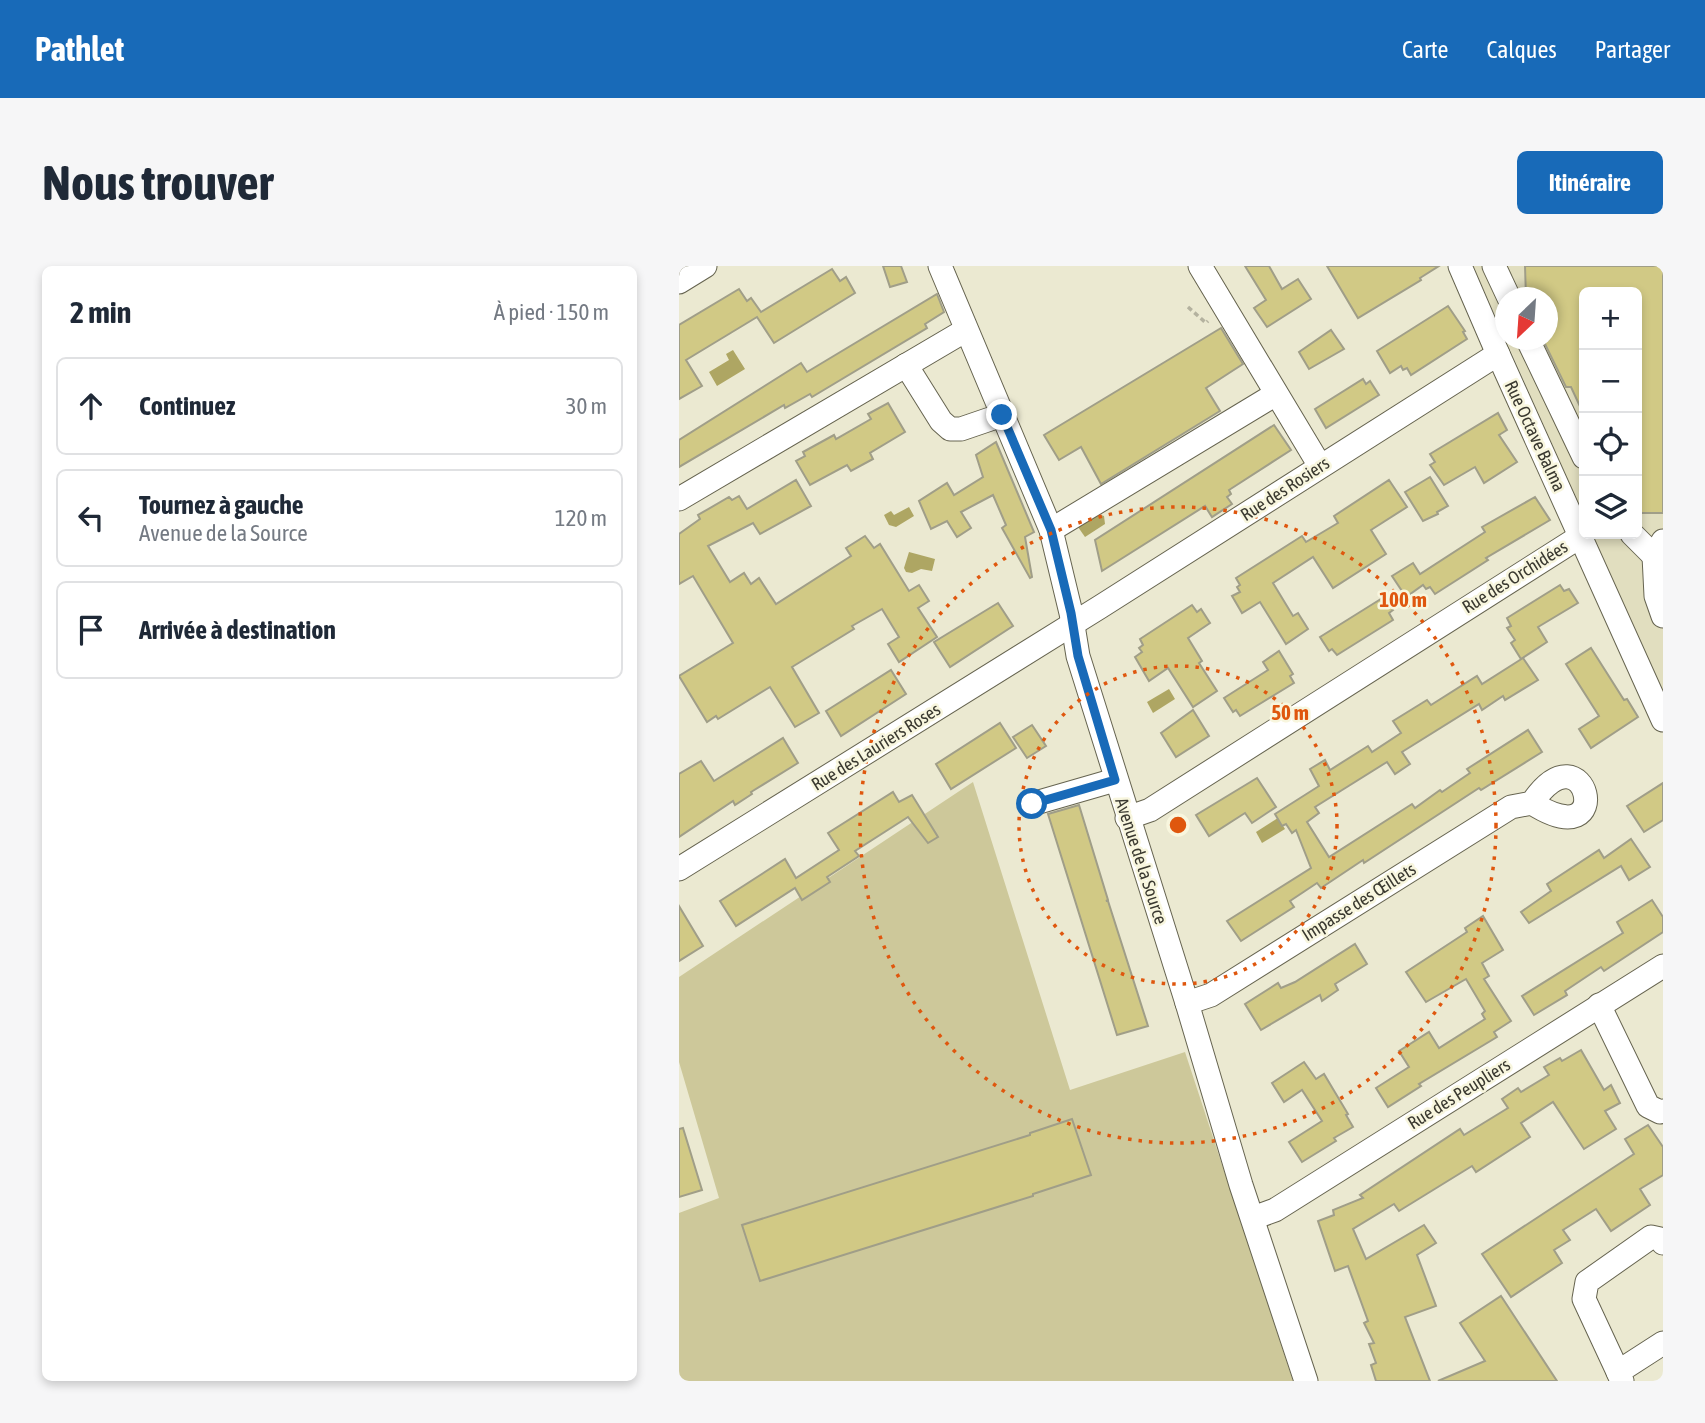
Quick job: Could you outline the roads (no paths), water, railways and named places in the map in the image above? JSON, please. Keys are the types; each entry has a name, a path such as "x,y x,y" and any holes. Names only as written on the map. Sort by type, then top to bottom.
{"street":[{"path":"679,282 705,266"},
{"name":"Avenue de la Source","path":"940,266 1051,530 1078,656 1115,780 1306,1381"},
{"path":"1200,266 1320,466"},
{"name":"Rue Octave Balma","path":"1460,266 1579,532"},
{"path":"1494,266 1504,287"},
{"path":"679,499 966,330"},
{"path":"1533,350 1579,447"},
{"name":"Rue des Rosiers","path":"1072,624 1498,354"},
{"path":"906,365 941,421 950,429 961,429 1002,415"},
{"path":"1051,530 1276,394"},
{"name":"Rue des Orchidées","path":"1127,818 1150,810 1579,537"},
{"name":"Rue Octave Balma","path":"1582,539 1663,720"},
{"path":"1641,539 1659,549 1656,596 1663,616"},
{"name":"Rue des Lauriers Roses","path":"679,869 1072,624"},
{"path":"1032,804 1115,780"},
{"name":"Impasse des Œillets","path":"1187,1003 1211,995 1511,807 1532,803"},
{"name":"Rue des Peupliers","path":"1253,1218 1275,1210 1663,966"},
{"path":"1599,1005 1648,1106 1663,1111"},
{"path":"1663,1243 1660,1239 1651,1237 1587,1282 1584,1299 1620,1377 1663,1343"}]}
